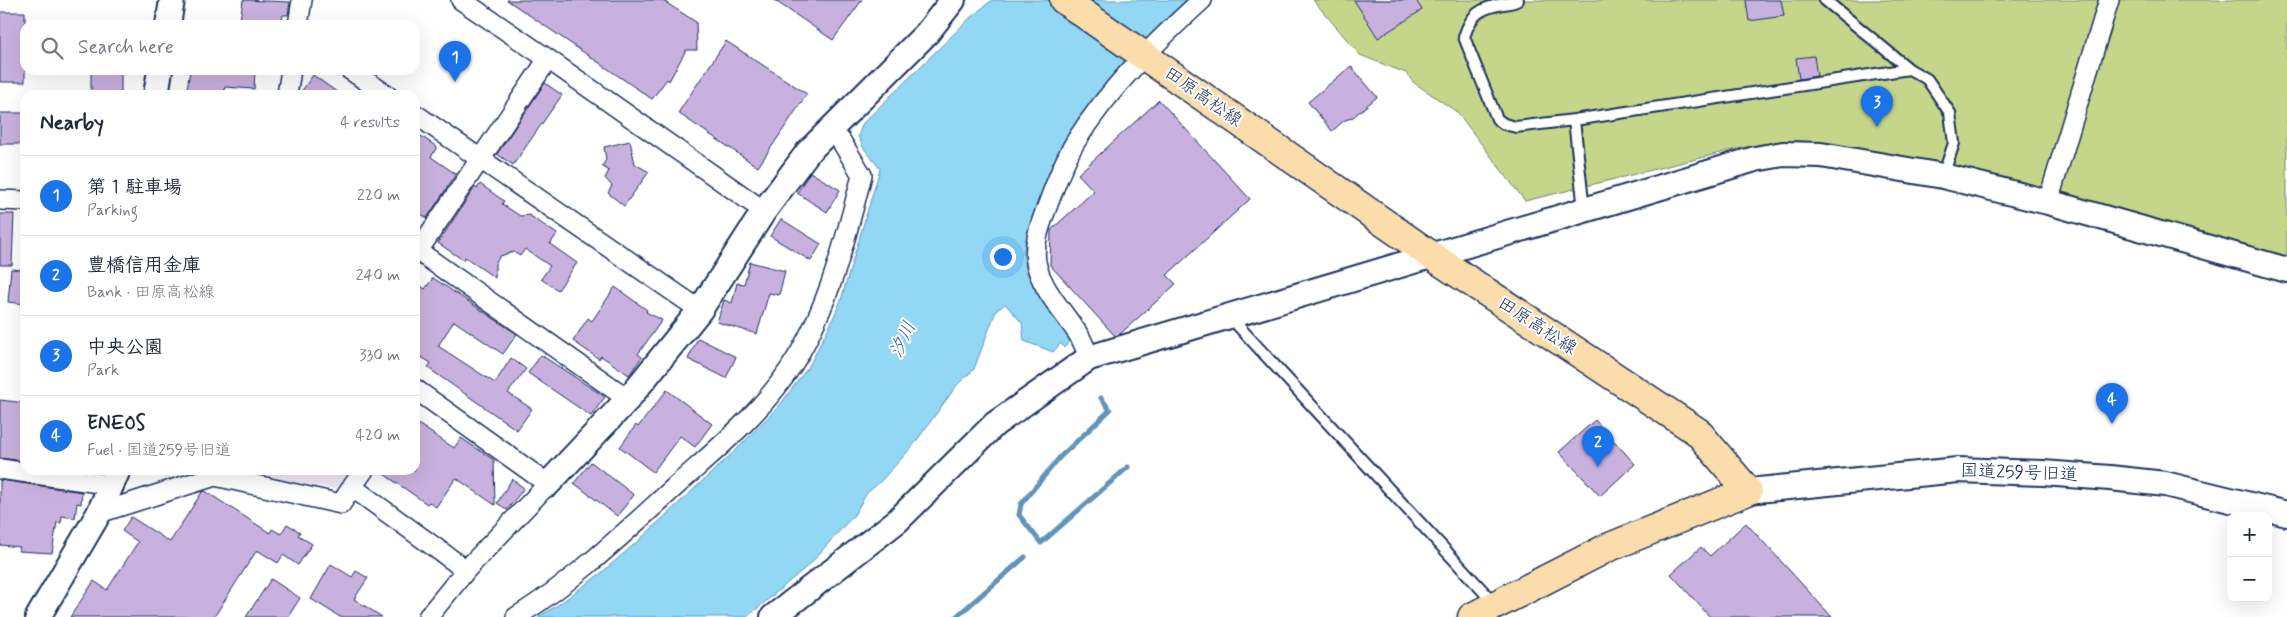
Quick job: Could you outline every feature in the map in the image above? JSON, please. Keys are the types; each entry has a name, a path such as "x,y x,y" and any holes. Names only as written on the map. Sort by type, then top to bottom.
{"main road":[{"name":"田原高松線","path":"1064,0 1432,256 1698,432 1748,491"},
{"path":"1472,617 1607,548 1748,491"}],"street":[{"path":"169,20 172,0"},
{"path":"299,20 302,0"},
{"path":"461,0 764,211"},
{"path":"428,617 466,570 628,399 700,310 764,211 808,152 927,33 953,0"},
{"path":"1089,358 1080,336 1042,280 1036,265 1034,249 1039,227 1075,142 1101,105 1141,54 1202,0"},
{"path":"2048,202 2109,0"},
{"path":"420,244 548,59"},
{"path":"157,90 159,75"},
{"path":"288,90 290,75"},
{"path":"357,75 380,90"},
{"path":"420,117 700,310"},
{"path":"516,617 592,562 722,444 759,408 796,360 819,313 841,254 862,175 841,141 831,130"},
{"path":"773,617 897,522 995,424 1089,358 1755,158 1783,154 1821,155 1943,176 2048,202 2287,270"},
{"path":"0,200 20,200"},
{"path":"420,253 628,399"},
{"path":"420,395 548,484"},
{"path":"0,469 20,470"},
{"name":"国道259号旧道","path":"1748,491 1958,470 2043,473 2165,484 2287,514"},
{"path":"38,617 100,513 115,477 86,475"},
{"path":"100,513 215,476 341,504 360,475"},
{"path":"352,487 466,570"}],"lane":[{"path":"1518,0 1487,7 1476,14 1468,24 1464,37 1497,119 1504,124 1516,127 1574,120 1909,69"},
{"path":"1825,0 1909,69 1927,79 1950,113 1954,143 1943,176"},
{"path":"1574,120 1584,210"},
{"path":"1228,315 1495,605"}],"shaded area":[{"path":"252,475 346,475 336,489"}],"green space":[{"path":"1313,0 2287,0 2287,263 1963,170 1843,146 1799,141 1763,144 1737,149 1525,201 1457,112 1413,82 1406,73 1360,55"}],"water":[{"name":"汐川","path":"992,0 1192,0 1054,167 1032,217 1023,253 1027,274 1071,340 1064,348 1061,343 1053,352 1024,341 1022,323 1005,304 996,311 974,369 957,385 912,447 880,482 867,493 854,515 809,565 747,617 538,617 558,605 601,573 637,542 738,448 780,405 810,364 841,300 880,169 863,147 858,136 863,123 971,17"}],"building":[{"path":"243,0 290,2 288,15 283,15 282,20 240,20"},
{"path":"507,0 662,0 696,22 697,50 686,50 669,81 667,79 652,99"},
{"path":"774,0 862,0 833,40"},
{"path":"1354,0 1416,0 1422,10 1378,38"},
{"path":"1746,0 1781,0 1784,16 1749,21"},
{"path":"0,12 25,12 25,20 20,20 20,75 25,75 25,82 0,82"},
{"path":"726,41 807,94 758,167 678,113"},
{"path":"1814,56 1817,76 1799,79 1796,58"},
{"path":"1351,66 1377,97 1352,118 1345,120 1332,131 1308,102"},
{"path":"91,75 121,75 121,90 91,90"},
{"path":"189,75 255,75 254,89 225,87 224,90 187,90"},
{"path":"313,75 334,90 302,90"},
{"path":"545,83 562,95 513,165 497,154"},
{"path":"1159,100 1250,199 1167,275 1176,284 1120,334 1115,336 1050,265 1051,230 1094,191 1078,174"},
{"path":"0,113 20,113 20,144 0,144"},
{"path":"420,135 437,147 431,157 456,174 427,218 420,213"},
{"path":"630,141 635,164 649,172 624,206 608,193 612,186 605,178 609,171 602,166 606,160 604,147"},
{"path":"810,172 840,190 827,212 797,193"},
{"path":"480,184 504,201 502,204 520,216 529,215 557,234 550,244 577,263 558,290 541,279 550,266 525,249 520,256 514,252 500,256 495,264 495,278 465,257 463,260 438,243 475,187 477,189"},
{"path":"0,214 14,214 12,265 0,265"},
{"path":"781,219 821,244 811,261 770,236"},
{"path":"750,262 785,271 779,295 769,293 757,334 717,322 724,300 732,303 737,283 744,284"},
{"path":"11,269 20,270 20,303 8,302"},
{"path":"433,278 517,334 503,354 454,321 438,346 495,383 511,358 526,369 508,393 532,409 517,430 428,368 431,363 420,356 420,286 425,289"},
{"path":"615,287 647,310 646,312 662,320 638,354 642,357 629,375 601,356 599,359 573,341 588,318 592,321"},
{"path":"698,338 736,357 726,378 688,359"},
{"path":"541,355 605,397 591,416 528,373"},
{"path":"667,390 712,424 695,447 680,436 653,472 620,447 636,425 638,427"},
{"path":"0,400 20,402 20,460 0,458"},
{"path":"1595,420 1635,464 1600,496 1559,452"},
{"path":"420,425 454,448 461,438 494,460 495,505 456,478 436,507 429,502 427,504 385,475 420,475"},
{"path":"591,462 634,495 617,516 574,483"},
{"path":"512,479 524,488 507,510 497,503"},
{"path":"0,480 82,492 81,504 77,503 75,518 62,516 61,523 57,522 52,553 18,551 20,547 0,545"},
{"path":"205,491 270,533 272,529 281,534 287,524 300,532 298,535 312,544 298,565 283,555 278,563 257,550 214,617 70,617 94,581 107,590 138,542 122,531 131,517 170,542 202,492"},
{"path":"1746,523 1832,617 1710,617 1671,574 1701,547 1710,556"},
{"path":"331,564 352,577 356,571 368,578 354,599 382,617 340,617 311,599"},
{"path":"271,579 300,598 288,617 246,617"}],"waterway":[{"path":"1101,398 1110,410 1060,457 1021,504 1019,515 1041,543 1128,467"},
{"path":"956,617 1025,557"}],"place":[{"name":"第１駐車場","path":"455,82"},
{"name":"中央公園","path":"1877,127"},
{"name":"ENEOS","path":"2112,424"},
{"name":"豊橋信用金庫","path":"1598,467"}]}
